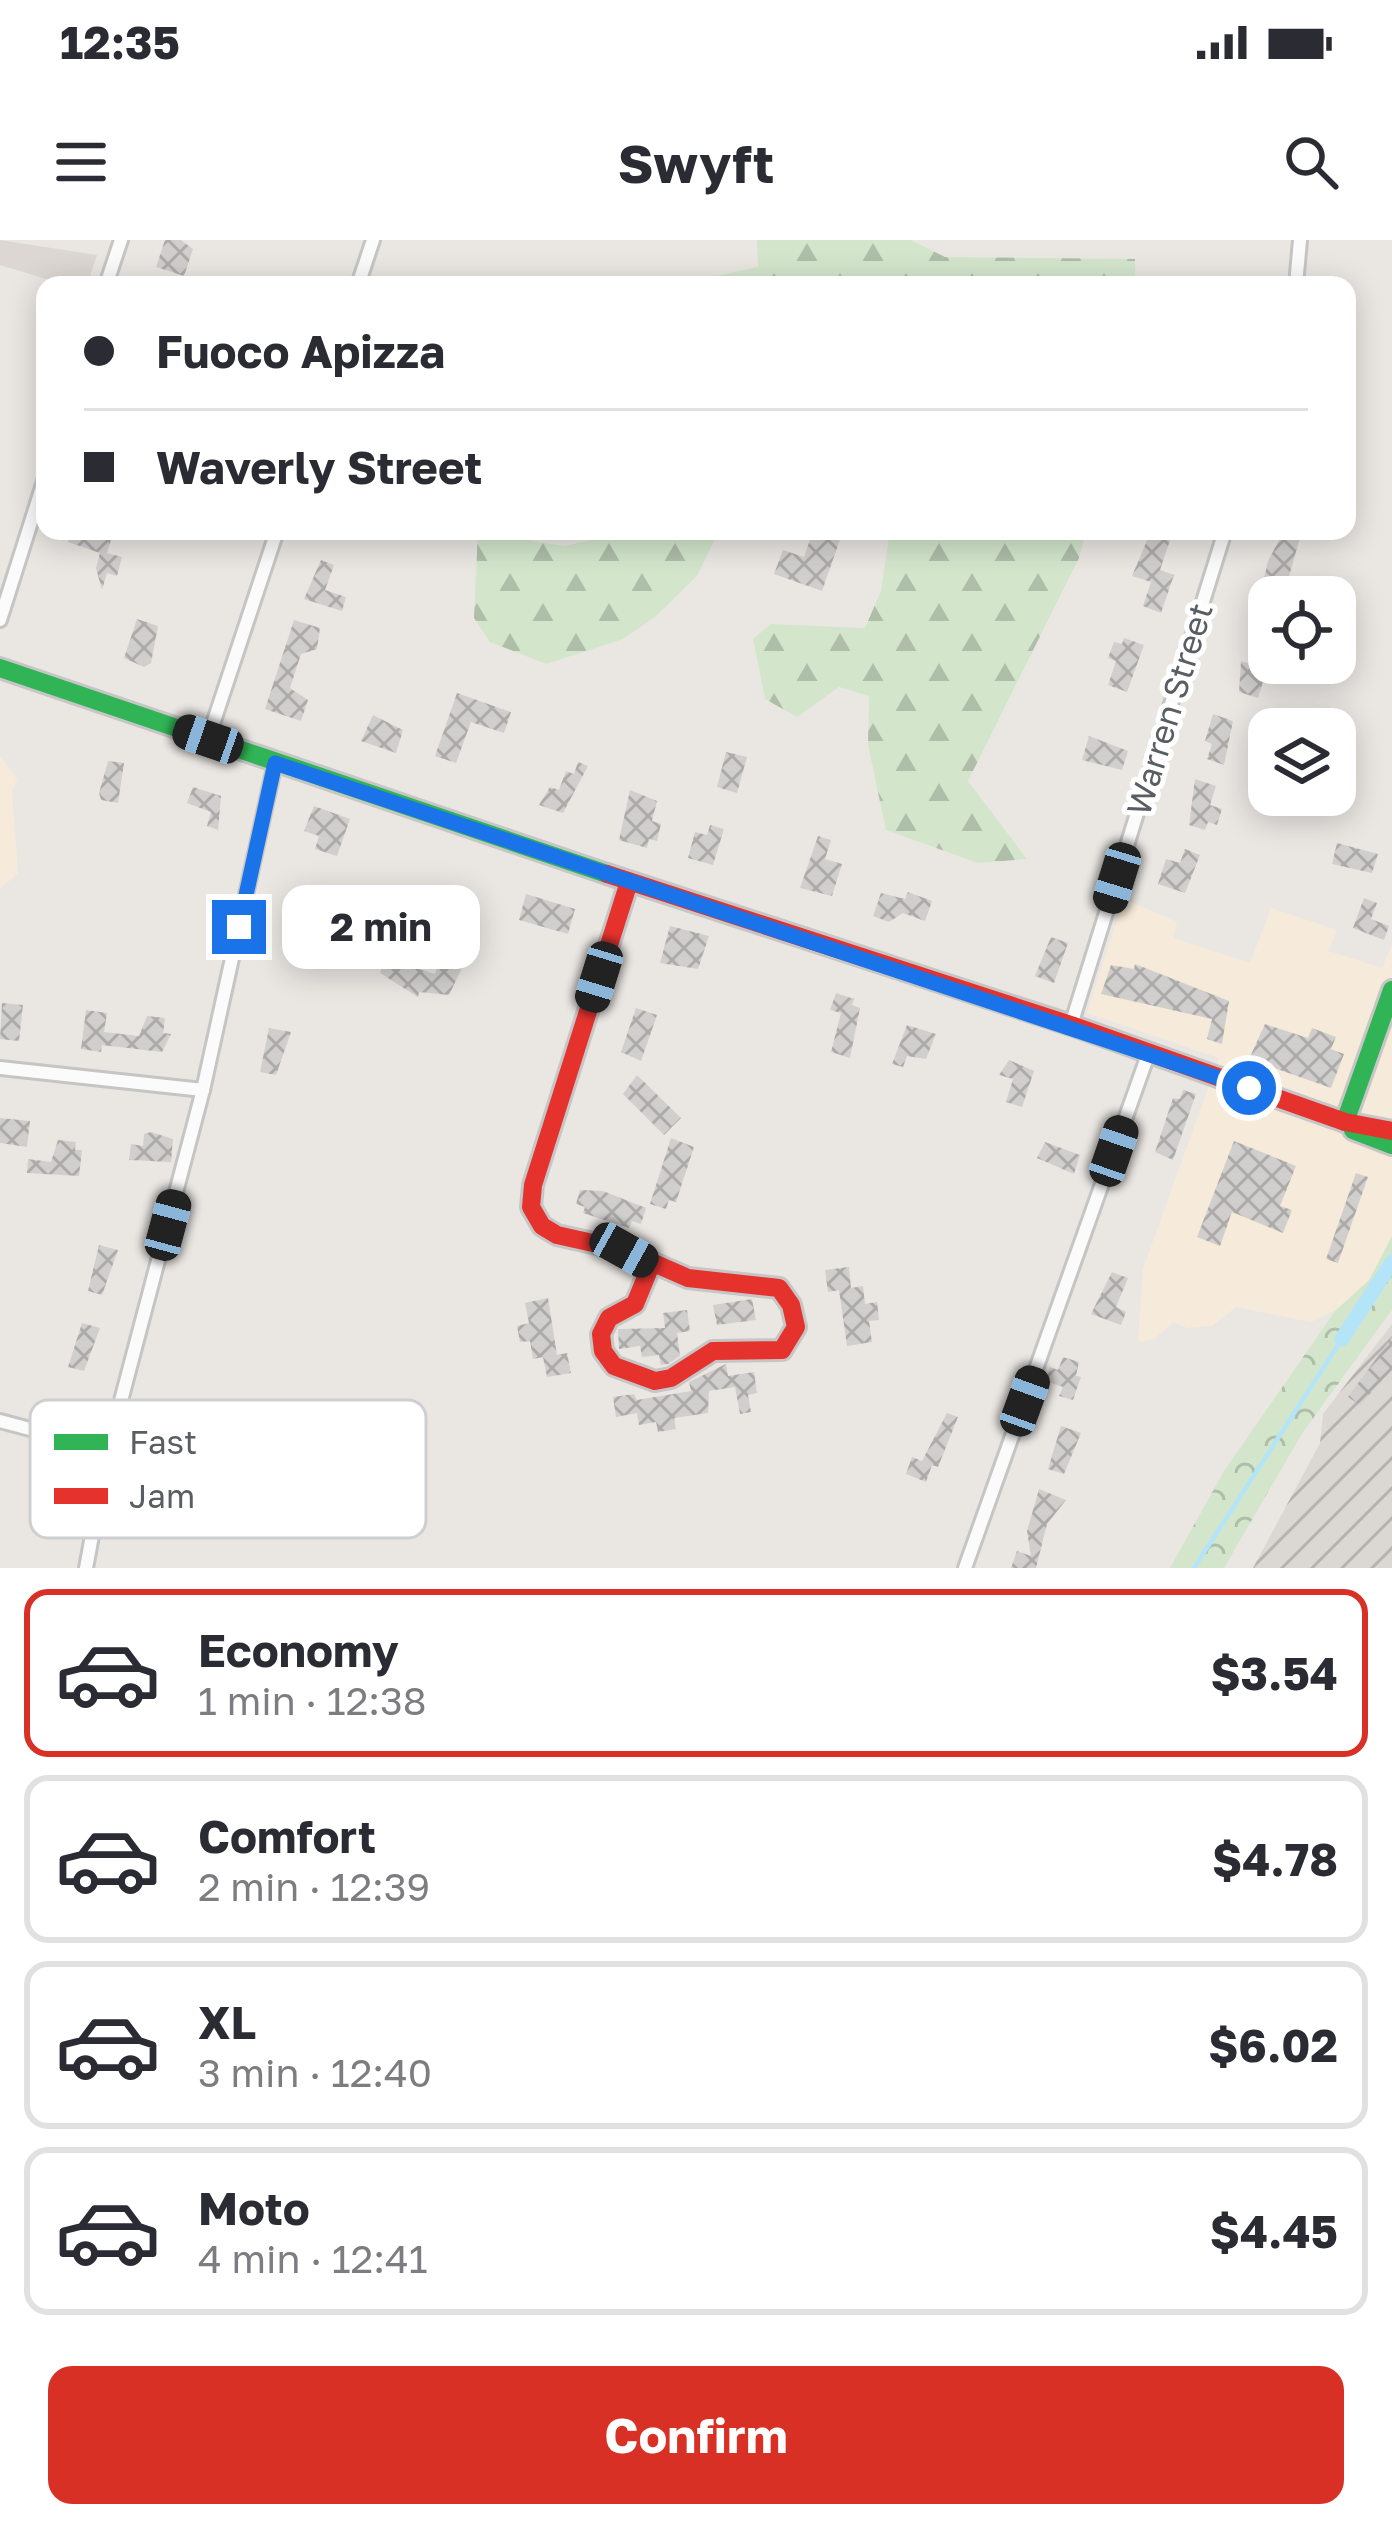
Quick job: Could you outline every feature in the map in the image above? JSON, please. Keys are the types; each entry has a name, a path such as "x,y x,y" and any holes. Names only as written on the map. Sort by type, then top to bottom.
{"main road":[{"path":"0,668 629,882 1071,1025 1345,1122 1392,1145"},
{"path":"629,882 533,1184 531,1207 542,1226 557,1235 624,1250 688,1278 753,1281 778,1288 791,1305 796,1327 782,1350 713,1351 671,1378 639,1379 614,1366 603,1352 602,1334 609,1318 634,1304 651,1265"},
{"path":"1345,1122 1392,990"},
{"path":"1345,1122 1392,1131"}],"street":[{"path":"109,276 121,240"},
{"path":"361,276 373,240"},
{"path":"1297,276 1300,240"},
{"path":"0,620 36,506"},
{"path":"208,739 274,540"},
{"name":"Warren Street","path":"1071,1025 1222,540"},
{"path":"121,1400 203,1090 275,763"},
{"path":"965,1568 1149,1052"},
{"path":"0,1068 203,1090"},
{"path":"0,1421 30,1429"},
{"path":"86,1568 92,1538"}],"shaded area":[{"path":"0,240 97,255 90,276 36,276 0,265"},
{"path":"0,756 17,779 12,792 18,874 0,888"},
{"path":"1124,899 1177,922 1173,938 1250,963 1271,908 1337,930 1329,951 1382,968 1392,945 1392,1239 1364,1295 1311,1322 1236,1307 1212,1326 1187,1328 1174,1322 1154,1339 1138,1342 1143,1269 1219,1058 1087,1013"},
{"path":"1392,1324 1392,1568 1253,1568 1320,1443 1323,1414"}],"green space":[{"path":"757,240 911,240 945,257 1135,259 1135,276 716,276 758,267"},
{"path":"478,540 532,540 565,546 590,540 715,540 697,576 655,617 623,639 546,664 490,642 474,618"},
{"path":"889,540 1084,540 968,781 1027,859 978,863 886,830 868,745 869,696 839,687 797,717 765,699 753,639 771,624 865,628 881,591"},
{"path":"1392,1236 1392,1310 1303,1432 1224,1568 1170,1568 1224,1471 1335,1311 1369,1280"}],"building":[{"path":"165,240 181,240 193,249 184,276 156,267"},
{"path":"111,540 107,553 122,557 117,576 107,573 102,590 96,568 100,553 68,542"},
{"path":"810,540 840,540 822,591 774,574 783,550 804,557"},
{"path":"1147,540 1170,540 1160,570 1174,575 1161,613 1143,606 1151,582 1132,576"},
{"path":"1279,540 1299,540 1289,576 1265,576"},
{"path":"321,560 334,565 325,590 346,597 342,611 304,599"},
{"path":"137,619 158,626 151,663 144,667 124,658"},
{"path":"294,620 320,628 317,649 301,654 290,688 308,700 301,721 265,709"},
{"path":"1124,638 1144,645 1127,692 1108,685 1116,661 1108,658 1114,642 1122,644"},
{"path":"1241,661 1248,663 1248,684 1262,684 1258,698 1239,692"},
{"path":"457,693 511,712 504,733 471,722 456,763 435,756"},
{"path":"1213,714 1233,721 1224,765 1207,759 1212,744 1205,741"},
{"path":"373,715 403,730 396,753 361,741"},
{"path":"1089,736 1128,751 1122,770 1082,760"},
{"path":"726,752 747,757 737,793 717,787"},
{"path":"108,761 124,763 118,803 101,800 99,793"},
{"path":"578,762 588,766 563,813 539,805 550,787 559,790 566,771 574,774"},
{"path":"1195,779 1216,786 1210,805 1222,809 1217,825 1208,822 1205,830 1189,825"},
{"path":"193,787 221,796 218,830 207,826 211,812 187,803"},
{"path":"630,790 657,801 652,821 661,824 657,841 649,839 647,848 619,840"},
{"path":"314,806 350,819 337,856 315,849 319,836 304,831"},
{"path":"710,825 724,829 713,865 688,858 695,832 707,835"},
{"path":"818,836 831,840 825,859 842,864 832,896 800,888"},
{"path":"1337,843 1378,854 1372,873 1332,864"},
{"path":"1185,849 1200,855 1185,893 1158,884 1166,859 1180,863"},
{"path":"908,892 932,901 925,921 903,913 889,922 873,916 881,893 905,899"},
{"path":"526,894 575,909 568,934 519,920"},
{"path":"1364,898 1377,903 1371,919 1389,926 1384,940 1353,928"},
{"path":"395,926 414,932 403,964 435,974 446,941 464,947 458,964 463,966 449,995 419,992 418,997 380,973 386,955 381,954"},
{"path":"670,926 709,936 698,969 660,963"},
{"path":"1051,937 1068,943 1054,983 1035,976"},
{"path":"1135,964 1229,1001 1222,1044 1207,1039 1212,1019 1101,994 1111,965 1134,969"},
{"path":"836,993 854,999 852,1005 860,1008 850,1058 831,1052 841,1013 830,1010"},
{"path":"2,1003 23,1005 19,1041 0,1039"},
{"path":"636,1008 657,1015 641,1061 621,1052"},
{"path":"86,1010 107,1013 104,1032 139,1036 147,1016 165,1018 163,1033 171,1034 162,1052 102,1045 101,1052 81,1049"},
{"path":"1265,1024 1308,1038 1312,1028 1336,1037 1331,1049 1344,1054 1331,1088 1249,1059"},
{"path":"907,1025 936,1034 926,1059 907,1056 903,1067 892,1064"},
{"path":"269,1028 291,1032 276,1075 260,1072"},
{"path":"1009,1060 1034,1071 1022,1107 1006,1102 1013,1079 999,1075"},
{"path":"637,1075 681,1118 664,1135 623,1094"},
{"path":"1183,1090 1196,1094 1173,1160 1155,1152 1173,1098 1180,1099"},
{"path":"0,1118 30,1121 27,1147 0,1143"},
{"path":"144,1134 173,1139 171,1162 129,1160 131,1144 143,1146"},
{"path":"671,1138 694,1147 676,1202 669,1200 666,1209 650,1204"},
{"path":"58,1140 76,1142 75,1150 82,1150 79,1176 27,1173 28,1159 51,1162"},
{"path":"1234,1141 1296,1166 1280,1206 1292,1210 1283,1233 1232,1212 1220,1246 1197,1237"},
{"path":"1045,1142 1080,1155 1074,1174 1037,1158"},
{"path":"1356,1173 1368,1177 1338,1263 1326,1259"},
{"path":"580,1190 603,1191 646,1208 641,1224 632,1221 629,1228 583,1213 585,1207 576,1204"},
{"path":"99,1245 118,1250 102,1295 88,1291"},
{"path":"849,1267 851,1288 863,1286 865,1304 877,1302 879,1320 869,1321 872,1342 847,1346 839,1290 828,1292 825,1270"},
{"path":"1112,1272 1128,1278 1116,1307 1126,1312 1121,1325 1091,1314"},
{"path":"548,1298 557,1355 567,1353 571,1373 547,1377 543,1357 533,1359 530,1341 520,1342 517,1326 529,1323 525,1303"},
{"path":"752,1299 756,1320 717,1325 713,1305"},
{"path":"687,1310 690,1331 677,1333 680,1356 668,1364 661,1365 659,1355 642,1357 640,1346 619,1349 618,1329 665,1328 663,1313"},
{"path":"82,1323 100,1328 84,1371 68,1367"},
{"path":"1392,1337 1392,1369 1360,1405 1348,1397"},
{"path":"1063,1357 1079,1362 1076,1376 1081,1377 1073,1400 1059,1396 1063,1387 1045,1381 1050,1367 1058,1370"},
{"path":"726,1364 728,1376 754,1372 757,1393 748,1395 751,1412 740,1414 735,1387 709,1391 708,1413 674,1418 676,1429 658,1432 656,1422 639,1425 637,1413 616,1417 613,1397 634,1394 637,1400 691,1391 689,1382"},
{"path":"947,1413 958,1417 938,1467 932,1465 926,1482 906,1474 912,1457 922,1461"},
{"path":"1061,1426 1081,1433 1064,1474 1048,1469"},
{"path":"1039,1489 1066,1500 1047,1524 1036,1568 1011,1568 1017,1551 1031,1556 1027,1531"}],"waterway":[{"path":"1342,1339 1392,1262"},
{"path":"1194,1568 1342,1339"}],"traffic: fast":[{"path":"0,668 607,874"},
{"path":"1345,1122 1392,990"},
{"path":"1353,1130 1392,1145"}],"traffic: jam":[{"path":"607,874 1071,1025 1345,1122 1392,1131"},
{"path":"629,882 533,1185 531,1207 542,1226 557,1235 624,1250 688,1278 779,1288 791,1305 796,1327 782,1350 713,1351 671,1378 655,1381 614,1366 603,1351 601,1334 609,1318 635,1304 651,1265"}],"route":[{"path":"239,927 275,763 1249,1088"}]}
